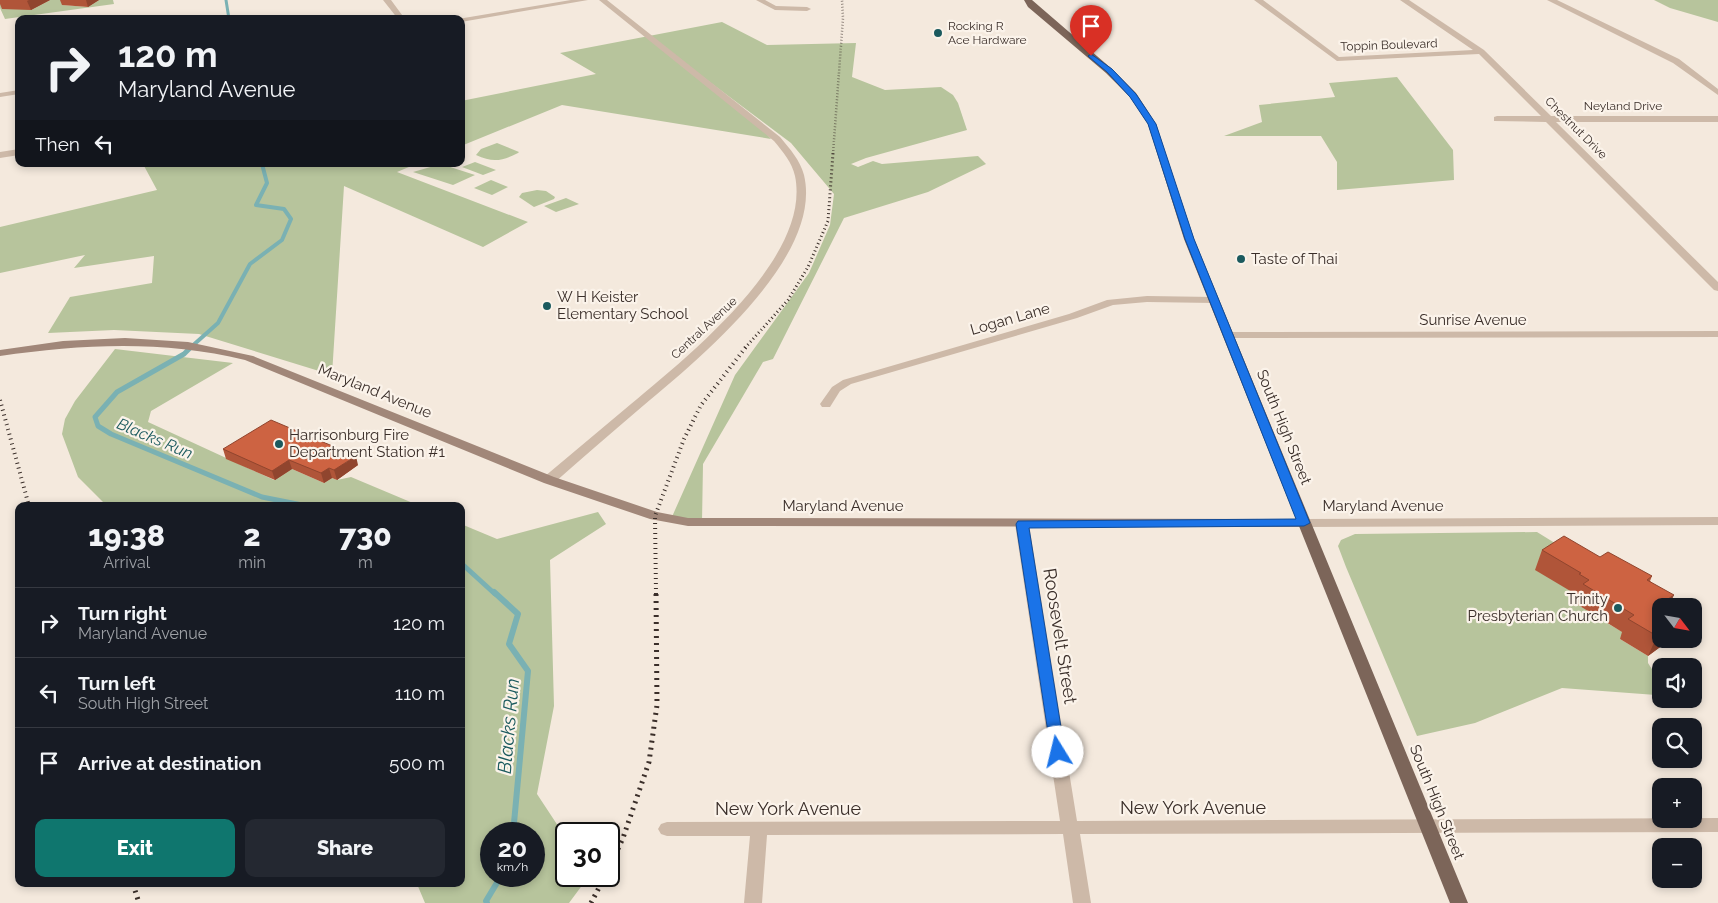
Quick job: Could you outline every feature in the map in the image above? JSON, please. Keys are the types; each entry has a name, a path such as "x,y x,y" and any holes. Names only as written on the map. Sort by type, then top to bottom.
{"main road":[{"name":"South High Street","path":"1028,0 1031,5 1109,70 1133,96 1152,124 1189,239 1459,903"},
{"name":"Maryland Avenue","path":"0,353 72,344 140,340 208,348 249,358 549,480 655,516 688,522 1304,523"}],"street":[{"path":"388,0 399,15"},
{"path":"465,19 584,0"},
{"name":"Central Avenue","path":"549,480 736,317 764,285 776,267 794,226 801,200 801,181 797,166 777,139 603,0"},
{"path":"760,0 775,8 807,9"},
{"name":"Toppin Boulevard","path":"1258,0 1337,59 1481,52"},
{"name":"Chestnut Drive","path":"1404,0 1481,52 1718,288"},
{"path":"1551,0 1676,61 1718,93"},
{"path":"0,95 15,93"},
{"name":"Neyland Drive","path":"1497,119 1718,119"},
{"path":"0,156 15,153"},
{"name":"Logan Lane","path":"826,404 836,390 847,382 1073,316 1111,302 1140,299 1214,300"},
{"name":"Sunrise Avenue","path":"1229,335 1718,334"},
{"name":"Maryland Avenue","path":"1304,523 1718,521"},
{"name":"Roosevelt Street","path":"1022,524 1082,903"},
{"name":"New York Avenue","path":"667,829 1428,828 1718,825"},
{"path":"753,903 759,829"}],"green space":[{"path":"0,0 31,10 50,0 72,0 63,5 88,7 99,0 113,0 114,4 34,15 15,15 15,18 5,19 0,8"},
{"path":"1654,0 1718,0 1718,22 1670,8"},
{"path":"722,22 767,45 856,43 852,77 885,90 941,87 953,95 958,103 967,130 866,158 851,164 858,167 873,161 882,164 978,156 986,164 928,192 844,218 773,359 763,362 703,464 702,522 671,519 735,375 809,273 830,225 834,194 791,143 667,50 761,127 771,139 562,105 465,144 465,100 596,74 560,53"},
{"path":"1397,77 1453,150 1454,180 1337,190 1337,162 1321,136 1224,136 1262,122 1259,105 1335,97 1329,83"},
{"path":"497,143 519,152 507,158 497,160 476,155 481,149"},
{"path":"475,162 496,170 483,175 462,167"},
{"path":"145,167 409,167 397,172 528,222 483,247 344,186 332,375 199,334 114,330 48,333 70,297 152,283 154,256 74,268 85,255 0,273 0,227 157,190"},
{"path":"430,167 450,167 475,175 453,185 413,172"},
{"path":"491,180 508,187 492,195 474,188"},
{"path":"537,190 546,191 555,197 534,207 519,197 522,193"},
{"path":"566,198 579,204 556,212 544,206"},
{"path":"115,349 233,363 151,411 148,422 274,480 292,469 324,483 332,478 337,480 351,477 410,502 103,502 78,477 62,434 65,419 75,401"},
{"path":"598,512 606,524 550,560 554,706 537,794 555,822 555,887 581,887 569,903 425,903 418,887 465,887 465,526 497,539"},
{"path":"1537,532 1600,571 1573,592 1614,617 1607,623 1626,634 1620,639 1648,656 1648,663 1652,669 1652,695 1562,688 1475,723 1417,736 1338,546 1341,540 1355,534"}],"building":[{"name":"Harrisonburg Fire Department Station #1","path":"271,420 356,456 334,470 329,468 321,473 289,460 272,471 223,449"},
{"path":"1564,536 1600,557 1608,552 1652,576 1647,580 1674,595 1670,598 1652,598 1652,633 1628,619 1634,615 1583,584 1589,580 1579,574 1581,573 1542,550"}],"waterway":[{"name":"Blacks Run","path":"226,0 228,15"},
{"name":"Blacks Run","path":"190,348 218,323 250,264 282,240 291,219 284,209 256,205 267,183 263,167"},
{"name":"Blacks Run","path":"190,348 184,354 117,392 95,417 98,426 111,434 262,497 287,502"},
{"name":"Blacks Run","path":"465,567 495,594"},
{"name":"Blacks Run","path":"494,592 518,614 509,644 528,671 514,822"},
{"name":"Blacks Run","path":"487,903 486,901 494,887"}],"railway":[{"path":"833,154 843,18 842,0"},
{"path":"745,348 788,300 808,267 828,221 833,153"},
{"path":"656,594 655,516 684,439 701,405 746,347"},
{"path":"0,400 28,502"},
{"path":"620,844 649,762 657,705 656,592"},
{"path":"134,887 139,903"},
{"path":"591,903 599,887"}],"place":[{"name":"Rocking R Ace Hardware","path":"938,33"},
{"name":"Taste of Thai","path":"1241,259"},
{"name":"W H Keister Elementary School","path":"547,306"},
{"name":"Harrisonburg Fire Department Station #1","path":"279,444"},
{"name":"Trinity Presbyterian Church","path":"1618,608"}],"route":[{"path":"1058,752 1022,524 1304,523 1189,239 1176,192 1152,124 1133,96 1109,70 1091,56"}]}
